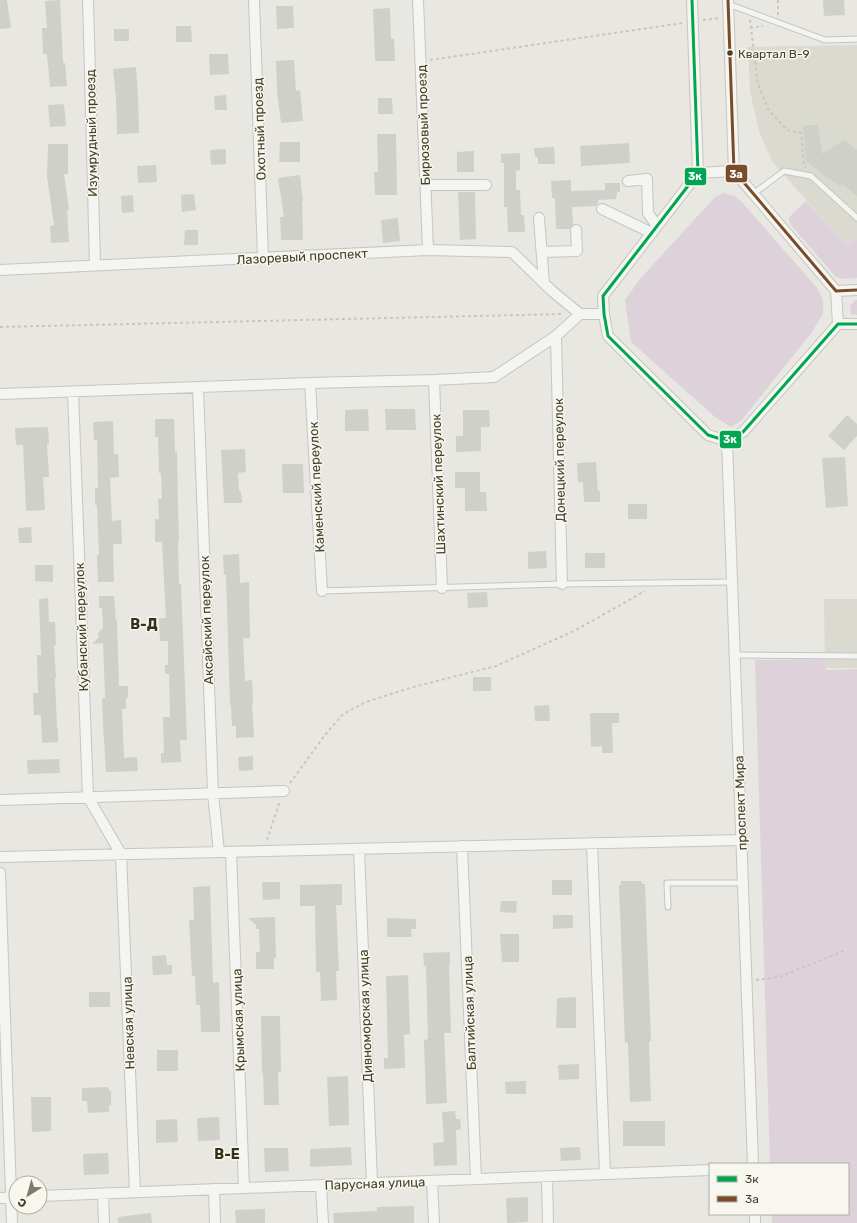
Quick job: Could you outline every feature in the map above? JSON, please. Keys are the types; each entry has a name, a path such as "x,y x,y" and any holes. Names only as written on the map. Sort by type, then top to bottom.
{"street":[{"name":"Изумрудный проезд","path":"88,0 95,265"},
{"name":"Охотный проезд","path":"254,0 263,258"},
{"name":"Бирюзовый проезд","path":"418,0 428,250"},
{"path":"692,0 698,173 603,296 604,314 608,336 708,435 727,441 743,432 838,324 836,291 734,170 728,16 729,1"},
{"path":"698,173 734,170"},
{"path":"628,181 647,180 648,213 654,230"},
{"path":"426,185 486,185"},
{"path":"602,209 654,230"},
{"path":"539,218 544,283"},
{"path":"542,252 577,251 576,230"},
{"name":"Лазоревый проспект","path":"0,270 428,250 512,252 544,283 580,314"},
{"path":"836,291 857,290"},
{"path":"0,394 494,377 556,336 580,314 604,314"},
{"path":"838,324 857,324"},
{"name":"Донецкий переулок","path":"556,336 562,584"},
{"name":"Шахтинский переулок","path":"434,380 442,588"},
{"name":"Каменский переулок","path":"310,383 322,591"},
{"name":"Аксайский переулок","path":"198,387 213,793 219,852"},
{"name":"Кубанский переулок","path":"73,392 88,797 121,854"},
{"name":"проспект Мира","path":"727,441 753,1163"},
{"path":"0,800 284,791"},
{"path":"0,857 741,840"},
{"path":"592,843 605,1174"},
{"name":"Балтийская улица","path":"462,846 476,1179"},
{"name":"Дивноморская улица","path":"359,849 372,1183"},
{"name":"Крымская улица","path":"231,852 244,1188"},
{"name":"Невская улица","path":"121,854 135,1192"},
{"path":"0,873 12,1175"},
{"name":"Парусная улица","path":"48,1196 709,1170"},
{"path":"547,1176 548,1223"},
{"path":"432,1181 434,1223"},
{"path":"322,1185 323,1223"},
{"path":"214,1189 215,1223"},
{"path":"104,1194 104,1223"}],"lane":[{"path":"729,1 825,40 857,39"},
{"path":"753,194 784,171 811,176 857,218"},
{"path":"322,591 562,584 732,582"},
{"path":"735,655 857,656"},
{"path":"668,907 667,883 743,882"}],"path":[{"path":"420,62 728,16"},
{"path":"750,18 758,84 768,109 787,130 801,133 804,166 810,170"},
{"path":"0,327 580,314"},
{"path":"263,851 284,791 325,735 343,714 366,702 413,687 496,666 576,630 660,583"},
{"path":"746,981 779,976 846,950"}],"shaded area":[{"path":"857,45 857,254 847,247 772,161 759,131 750,91 748,47"},
{"path":"724,193 734,196 741,201 818,289 823,300 823,314 812,332 742,420 731,427 715,417 631,342 625,300 640,279 715,197"},
{"path":"806,201 847,247 857,238 857,278 842,279 836,277 790,224 789,218"},
{"path":"855,300 857,300 857,315 851,314 850,306"},
{"path":"824,599 857,599 857,668 825,668"},
{"path":"826,659 826,670 857,669 857,1223 772,1223 772,1215 849,1215 849,1163 770,1163 755,660"}],"building":[{"path":"0,0 7,0 11,28 0,29"},
{"path":"60,0 63,63 65,63 67,86 50,87 47,54 43,54 42,28 47,28 45,1"},
{"path":"823,0 844,0 845,15 824,16"},
{"path":"276,6 293,6 294,28 277,29"},
{"path":"390,8 391,39 394,39 395,61 375,61 373,9"},
{"path":"176,26 191,26 192,42 176,42"},
{"path":"114,29 129,29 129,41 114,41"},
{"path":"209,54 228,54 229,74 210,75"},
{"path":"294,60 296,91 300,90 303,121 281,123 277,91 276,61"},
{"path":"136,67 139,133 117,134 116,97 113,69"},
{"path":"226,95 227,110 215,110 214,96"},
{"path":"378,98 392,98 393,114 378,114"},
{"path":"64,104 66,126 50,127 48,105"},
{"path":"803,125 818,125 822,154 844,140 857,150 857,196 842,184 840,187 806,161"},
{"path":"377,134 396,134 397,195 375,195 374,172 378,172"},
{"path":"280,142 300,142 300,162 279,162"},
{"path":"629,143 630,163 581,166 580,146"},
{"path":"48,144 68,144 68,174 64,174 69,210 67,210 69,242 51,243 50,226 54,225 47,176"},
{"path":"554,147 555,164 538,164 538,157 535,157 534,148"},
{"path":"226,149 226,164 211,165 210,150"},
{"path":"474,151 474,172 457,172 457,152"},
{"path":"520,153 520,170 516,171 516,190 520,190 521,215 524,215 525,232 508,232 507,207 504,207 504,163 501,163 501,154"},
{"path":"156,165 157,182 138,183 137,166"},
{"path":"300,175 303,201 303,240 281,240 280,217 284,217 278,178"},
{"path":"571,180 571,191 605,190 605,183 620,183 620,192 617,192 616,199 598,200 598,204 596,206 572,207 573,224 570,229 556,229 555,198 552,198 551,181"},
{"path":"458,192 475,192 476,239 460,240"},
{"path":"194,194 196,210 182,212 181,195"},
{"path":"133,195 134,212 122,213 121,196"},
{"path":"398,218 400,241 383,243 381,220"},
{"path":"185,230 198,230 198,245 184,245"},
{"path":"368,409 369,431 345,431 345,410"},
{"path":"385,409 415,409 416,430 386,430"},
{"path":"463,410 489,410 490,427 481,427 481,451 456,452 456,436 463,436"},
{"path":"847,415 857,424 857,436 844,450 828,436"},
{"path":"155,419 174,419 175,452 177,452 179,584 181,584 187,740 180,740 181,762 161,763 161,753 164,753 163,717 170,717 169,674 165,674 165,665 168,665 168,641 160,641 159,618 166,618 162,542 155,542 155,519 159,519 158,499 162,499 161,473 159,473 158,437 155,437"},
{"path":"113,421 114,454 118,454 119,477 110,478 112,521 121,520 122,544 113,544 114,582 98,582 97,555 99,555 97,505 95,505 95,488 98,488 97,440 94,440 93,422"},
{"path":"48,427 49,444 47,444 49,477 43,477 45,510 26,511 23,445 16,445 15,428"},
{"path":"245,449 246,472 238,473 239,491 241,491 242,503 224,503 221,450"},
{"path":"845,457 848,506 826,508 822,458"},
{"path":"596,462 600,502 584,502 583,482 578,482 577,463"},
{"path":"282,464 303,464 304,493 283,493"},
{"path":"455,472 480,472 480,492 486,492 487,511 465,511 465,488 455,488"},
{"path":"628,504 647,504 647,519 628,519"},
{"path":"31,527 32,543 19,543 18,528"},
{"path":"546,551 547,568 528,569 528,552"},
{"path":"585,553 605,553 605,568 585,568"},
{"path":"239,554 240,583 249,582 250,638 243,638 245,681 252,680 254,737 236,738 236,726 232,726 230,705 226,575 224,575 223,555"},
{"path":"35,565 53,565 53,582 35,581"},
{"path":"487,592 488,607 468,608 467,593"},
{"path":"99,596 114,596 116,621 117,620 119,686 128,686 126,709 122,709 124,758 137,757 138,771 106,772 102,698 105,698 103,643 92,644 99,637 98,633 103,628 102,608 99,608"},
{"path":"48,598 49,622 55,622 56,645 54,645 58,742 42,743 41,715 34,715 33,693 38,693 37,655 41,655 39,599"},
{"path":"473,677 491,677 491,691 473,691"},
{"path":"549,705 550,721 535,721 534,706"},
{"path":"590,713 619,713 619,723 612,723 613,753 602,753 602,746 591,747"},
{"path":"253,756 253,770 239,771 238,757"},
{"path":"59,759 60,773 28,774 27,760"},
{"path":"552,880 572,880 572,895 552,895"},
{"path":"621,881 642,881 642,884 645,884 651,1041 649,1042 651,1101 630,1102 628,1042 625,1043 619,885 621,885"},
{"path":"262,882 280,882 280,899 263,900"},
{"path":"342,884 342,905 336,905 339,971 336,971 337,1000 321,1001 320,972 316,972 315,906 300,906 300,885"},
{"path":"210,886 213,983 219,982 220,1032 201,1032 200,1005 196,1005 195,976 192,976 189,920 194,920 193,887"},
{"path":"501,901 517,901 516,913 500,912"},
{"path":"553,915 573,915 573,928 553,929"},
{"path":"275,917 276,958 274,958 274,969 256,969 256,952 260,952 259,929 256,929 256,925 248,918"},
{"path":"387,918 416,919 416,929 411,929 412,937 387,937"},
{"path":"500,934 519,934 519,962 502,962"},
{"path":"450,952 451,1033 444,1033 447,1103 426,1104 424,1040 428,1039 426,966 424,966 423,953"},
{"path":"166,955 167,965 172,965 172,974 153,975 152,956"},
{"path":"408,975 410,1034 404,1035 405,1068 384,1069 384,1058 388,1058 386,976"},
{"path":"89,992 110,992 110,1007 89,1007"},
{"path":"576,997 576,1028 556,1028 557,998"},
{"path":"261,1016 280,1016 281,1072 278,1072 279,1105 264,1105"},
{"path":"157,1050 178,1050 178,1071 157,1071"},
{"path":"579,1064 579,1079 559,1080 558,1065"},
{"path":"348,1076 349,1125 329,1126 327,1077"},
{"path":"526,1081 526,1094 506,1094 505,1082"},
{"path":"108,1087 109,1091 111,1091 111,1105 109,1105 109,1112 88,1113 87,1101 82,1101 82,1088"},
{"path":"31,1097 51,1097 51,1131 32,1132"},
{"path":"455,1111 456,1119 460,1119 461,1129 456,1130 457,1165 434,1166 433,1143 444,1142 442,1112"},
{"path":"219,1117 220,1140 198,1141 197,1118"},
{"path":"177,1119 178,1142 156,1143 156,1120"},
{"path":"623,1121 665,1121 665,1146 623,1146"},
{"path":"351,1147 352,1165 310,1167 310,1149"},
{"path":"580,1147 581,1160 561,1161 560,1148"},
{"path":"264,1148 288,1148 289,1171 265,1172"},
{"path":"108,1153 109,1174 84,1175 83,1154"},
{"path":"528,1197 528,1222 507,1223 506,1198"},
{"path":"414,1206 414,1223 334,1223 333,1213 377,1211 377,1207"},
{"path":"265,1209 265,1223 236,1223 235,1210"},
{"path":"151,1213 152,1223 118,1223 118,1217"}],"transit line":[{"name":"3к","path":"692,0 698,173 603,296 604,314 608,336 708,435 727,441 743,432 838,324 857,324"},
{"name":"3а","path":"728,0 734,171 836,291 857,290"}],"place":[{"name":"Квартал В-9","path":"730,53"}],"district":[{"name":"В-Д","path":"144,624"},
{"name":"В-Е","path":"227,1154"}]}
